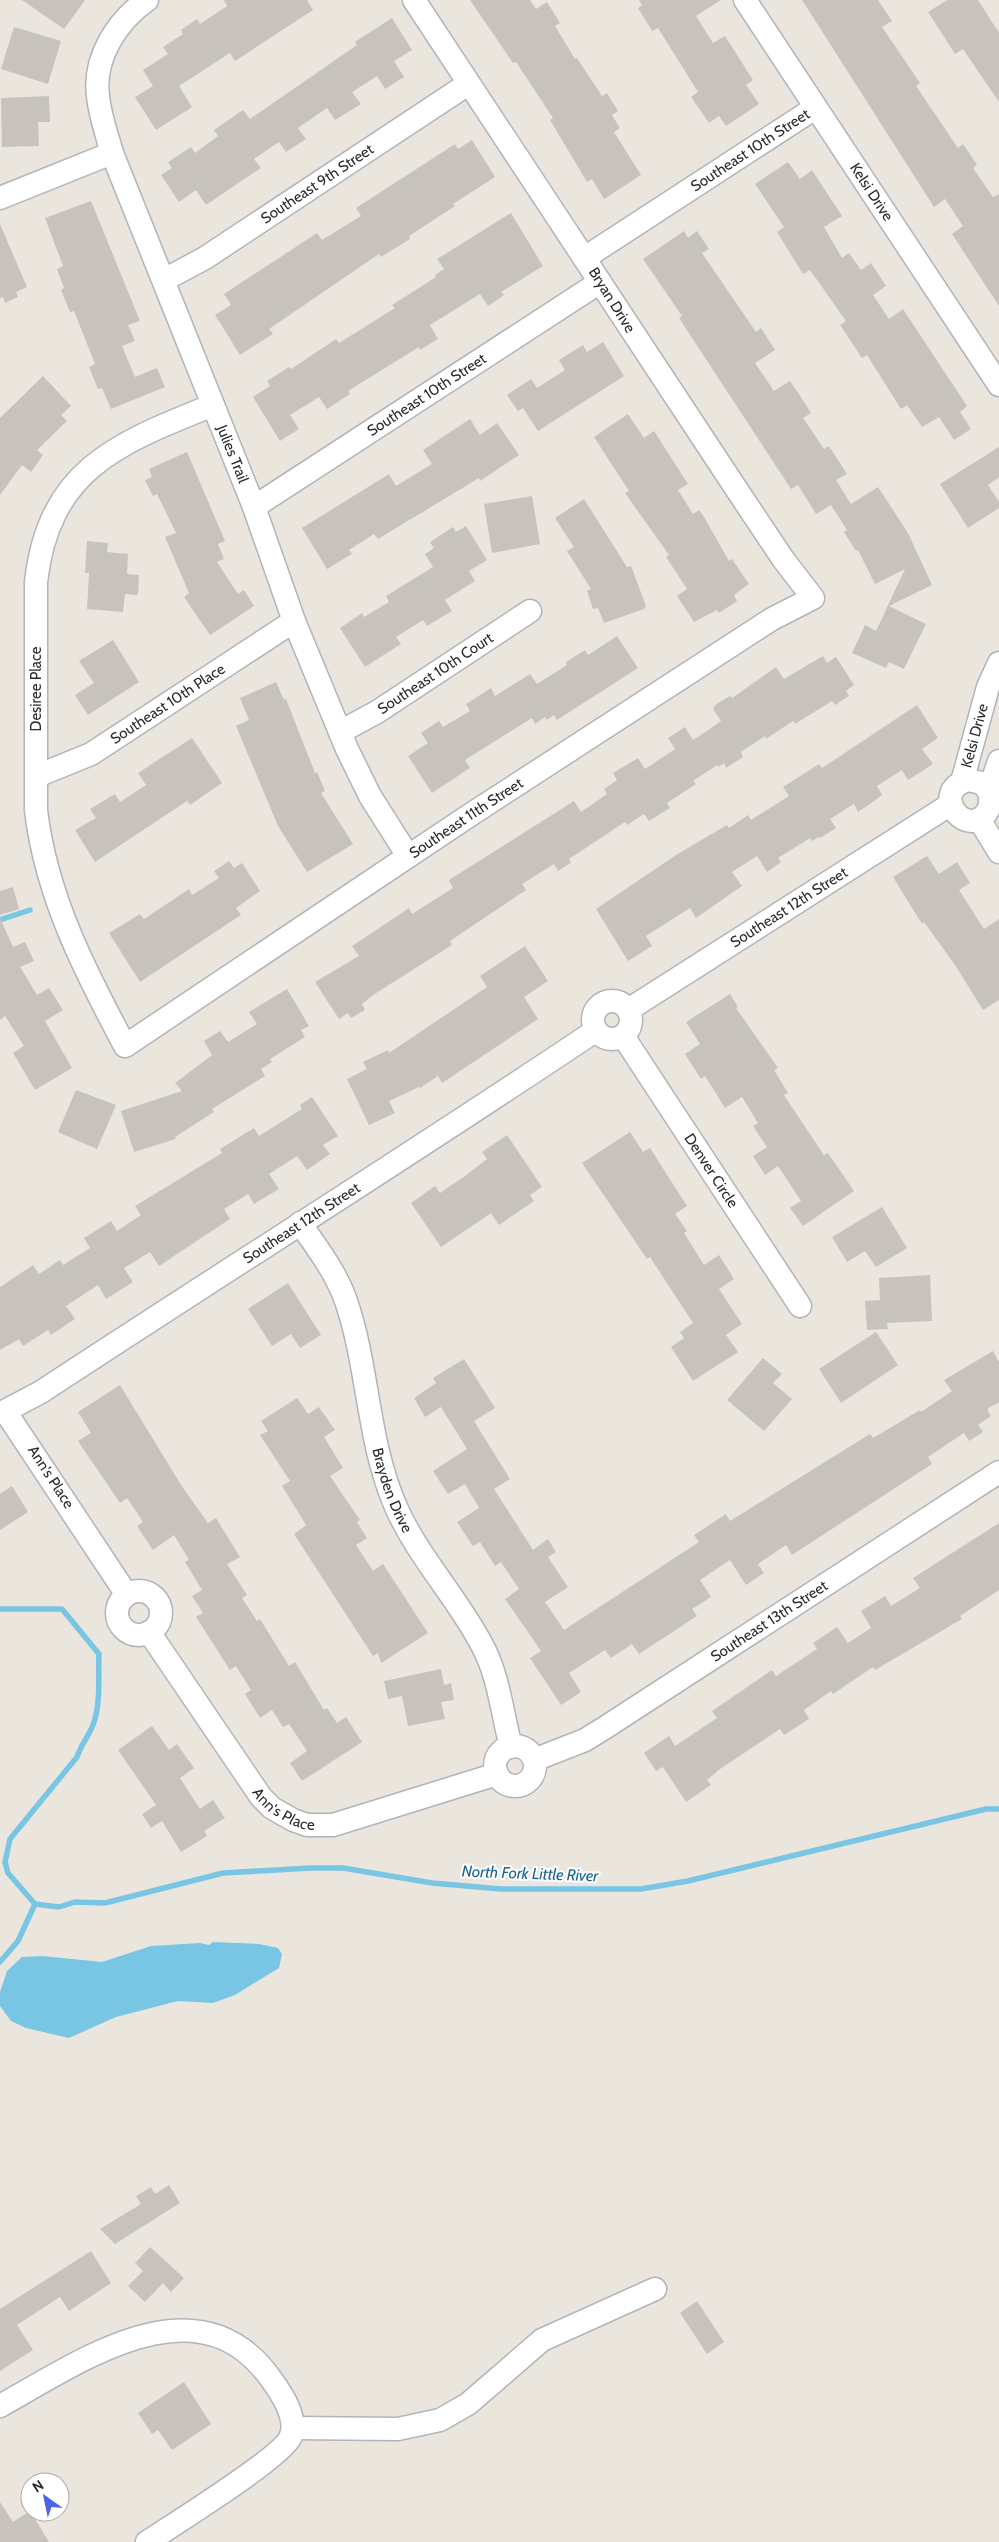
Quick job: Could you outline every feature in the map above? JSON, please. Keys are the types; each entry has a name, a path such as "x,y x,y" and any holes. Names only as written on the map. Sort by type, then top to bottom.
{"street":[{"name":"Julies Trail","path":"147,0 132,11 109,41 99,76 97,94 112,153 254,507 294,621 340,732 370,796 408,856"},
{"name":"Bryan Drive","path":"414,0 468,84 586,257 600,282 783,559 813,598"},
{"name":"Kelsi Drive","path":"745,0 999,385"},
{"name":"Southeast 9th Street","path":"164,280 205,258 468,84"},
{"name":"Southeast 10th Street","path":"586,257 815,108"},
{"path":"0,198 112,153"},
{"name":"Southeast 10th Street","path":"254,507 600,282"},
{"name":"Desiree Place","path":"125,1046 76,950 52,885 38,832 36,582 39,554 54,513 85,472 114,448 133,438 213,406"},
{"name":"Southeast 11th Street","path":"125,1046 408,856 772,619 813,598"},
{"name":"Southeast 10th Court","path":"340,732 377,712 530,611"},
{"name":"Southeast 10th Place","path":"37,776 91,754 294,621"},
{"name":"Kelsi Drive","path":"962,782 988,687 999,663"},
{"name":"Kelsi Drive","path":"990,793 999,761"},
{"path":"975,780 982,783 990,793 990,808 979,819 962,818 951,804 952,792 962,782 975,780"},
{"name":"Southeast 12th Street","path":"628,1010 951,804"},
{"path":"979,819 999,852"},
{"path":"619,1002 628,1010 631,1022 623,1036 611,1040 604,1038 595,1031 592,1020 593,1014 604,1003 619,1002"},
{"name":"Southeast 12th Street","path":"6,1411 41,1392 300,1223 436,1138 595,1031"},
{"name":"Denver Circle","path":"623,1036 800,1306"},
{"name":"Brayden Drive","path":"300,1223 332,1270 347,1303 377,1452 396,1506 412,1538 482,1644 496,1681 511,1747"},
{"name":"Ann's Place","path":"6,1411 127,1595"},
{"name":"Southeast 13th Street","path":"534,1760 585,1740 606,1727 999,1472"},
{"path":"140,1591 151,1594 160,1604 161,1617 157,1625 149,1632 132,1633 121,1625 117,1612 127,1595 140,1591"},
{"name":"Ann's Place","path":"149,1632 251,1785 272,1808 293,1820 307,1824 333,1825 496,1774"},
{"path":"511,1747 524,1749 534,1760 534,1770 531,1778 524,1784 509,1786 496,1774 495,1761 500,1753 511,1747"},
{"path":"293,2428 398,2429 440,2420 468,2404 542,2340 655,2289"},
{"path":"0,2406 78,2361 114,2344 157,2334 186,2330 220,2335 256,2360 288,2407 293,2428 290,2439 267,2460 147,2542"}],"water":[{"path":"213,1942 259,1944 278,1948 282,1954 279,1968 235,1995 213,2003 178,2001 116,2017 69,2038 26,2028 11,2021 0,2006 0,1992 7,1971 22,1957 42,1956 102,1962 151,1946 200,1943 209,1945"}],"building":[{"path":"22,0 85,0 64,29"},
{"path":"224,0 307,0 313,10 235,61 230,53 179,86 192,107 156,130 135,97 153,86 143,70 168,54 163,47 183,34 181,30 197,19 200,24 227,6"},
{"path":"470,0 530,0 536,9 547,2 560,23 555,26 575,59 577,58 602,96 607,93 618,111 612,115 620,128 614,132 641,175 604,199 592,179 587,182 550,120 553,118 516,62 513,63"},
{"path":"639,0 721,0 696,16 713,43 725,36 753,80 746,85 759,104 726,126 719,116 709,123 691,97 698,92 658,28 652,31 638,8 642,5"},
{"path":"802,0 878,0 892,21 882,27 920,83 916,86 958,148 963,144 977,165 973,168 993,197 999,194 999,306 952,234 963,226 945,199 934,207"},
{"path":"947,0 978,0 999,33 999,102 963,49 955,54 928,12"},
{"path":"392,18 412,50 394,61 404,77 385,89 377,76 352,92 361,104 335,120 327,108 298,128 306,139 286,152 279,142 254,159 261,168 206,205 196,190 179,202 161,175 172,168 168,162 191,147 195,153 218,136 214,130 243,110 250,119 357,45 355,42"},
{"path":"14,27 61,41 48,84 1,69"},
{"path":"49,96 50,122 38,122 39,146 2,147 1,98"},
{"path":"472,140 495,177 409,236 410,239 381,257 379,254 269,329 273,334 240,355 215,315 231,305 224,294 317,233 322,240 361,216 356,208 455,144 458,149"},
{"path":"788,162 800,179 812,170 842,216 824,227 842,258 849,253 861,270 871,263 886,286 873,295 889,319 903,309 967,406 960,412 971,429 954,440 939,417 922,427 907,405 901,409 867,355 862,358 840,325 846,321 810,270 803,274 777,232 784,227 755,184"},
{"path":"91,201 140,321 128,325 135,341 122,346 135,377 157,368 165,387 111,409 102,388 98,389 89,367 95,364 74,311 70,312 61,290 64,288 57,269 63,266 45,218"},
{"path":"511,213 543,266 501,292 504,295 488,306 480,294 430,325 438,339 420,350 419,347 348,391 350,394 327,409 319,397 290,415 299,429 280,441 253,397 270,386 267,381 289,367 291,369 336,339 339,343 395,308 392,305 436,277 435,275 444,269 437,259"},
{"path":"0,224 27,287 16,292 18,297 5,303 3,297 0,298"},
{"path":"684,231 688,238 697,231 709,249 702,253 756,332 761,328 775,350 755,363 774,391 790,381 799,394 811,413 803,418 824,449 829,446 847,474 836,480 851,504 878,487 908,533 932,585 889,606 926,624 904,669 889,662 886,668 852,653 865,625 876,631 905,569 875,584 858,550 856,551 844,532 847,530 831,505 816,514 798,485 791,489 679,318 682,316 643,259"},
{"path":"603,342 624,376 538,431 523,408 518,411 507,395 531,379 537,388 565,370 559,360 583,345 587,352"},
{"path":"43,376 71,406 61,415 67,421 37,450 43,455 31,472 22,465 0,495 0,418"},
{"path":"628,414 644,438 654,431 688,484 678,490 693,514 699,510 729,561 732,559 749,584 734,595 737,601 719,613 717,610 694,622 677,596 687,589 666,557 669,555 625,493 629,491 594,437"},
{"path":"470,419 480,435 497,423 519,455 480,481 479,478 378,539 374,534 349,550 352,554 327,569 302,528 389,474 396,486 432,464 423,450"},
{"path":"999,447 999,477 988,485 999,502 999,508 968,528 940,484"},
{"path":"187,452 225,541 218,544 224,559 217,562 238,594 244,590 254,606 210,635 184,597 189,593 165,537 176,533 157,494 153,496 145,480 152,477 149,469"},
{"path":"532,496 540,544 492,553 484,504"},
{"path":"584,499 627,567 631,566 646,606 644,609 604,623 598,608 593,609 587,591 591,589 567,551 574,547 555,518"},
{"path":"466,526 487,560 469,571 475,581 445,600 452,611 427,626 423,620 396,637 401,644 365,667 340,628 362,613 364,617 389,602 386,596 433,567 425,554 434,548 430,542 453,527 456,532"},
{"path":"87,541 108,543 107,552 128,554 127,574 139,575 138,595 125,594 123,612 87,609 89,573 85,573"},
{"path":"617,636 638,668 557,720 554,715 547,720 545,717 535,724 532,718 465,760 470,768 432,793 408,756 428,743 421,733 439,721 443,727 470,711 466,704 491,688 495,696 530,674 537,684 567,665 566,662 585,650 588,655"},
{"path":"113,640 139,682 88,715 75,695 94,683 79,661"},
{"path":"823,656 827,663 836,657 854,685 846,691 849,696 835,705 832,701 795,724 793,721 766,739 765,736 741,752 743,757 726,768 724,763 719,767 717,765 693,781 696,784 667,803 670,808 649,821 644,814 627,825 625,822 569,859 571,863 558,871 554,864 522,884 526,890 450,941 452,945 373,995 362,1004 365,1010 351,1018 348,1013 339,1019 315,982 359,956 352,946 409,908 412,914 453,888 449,880 574,801 581,812 607,794 604,789 617,780 613,773 638,758 645,769 675,749 668,738 685,727 693,740 707,731 721,721 713,709 715,705 730,696 732,698 776,667 784,679"},
{"path":"276,682 284,700 286,699 315,773 317,772 325,791 321,793 353,844 307,872 278,826 236,726 249,720 240,698"},
{"path":"917,705 938,738 922,749 933,764 908,780 902,770 877,786 882,795 858,812 854,804 830,819 836,828 820,838 812,841 810,838 778,858 781,862 767,872 757,856 732,872 742,886 696,918 690,908 646,936 652,946 628,961 596,909 676,855 727,825 729,828 748,815 751,820 789,796 783,787 819,764 822,768"},
{"path":"192,738 222,783 190,805 187,801 95,862 75,830 96,818 90,809 115,794 120,802 146,785 138,773"},
{"path":"927,856 939,874 957,862 970,883 959,890 984,929 999,919 999,1000 983,1010 955,965 924,922 922,924 893,877"},
{"path":"229,861 234,868 242,863 260,891 236,908 241,915 140,982 109,933 140,914 144,919 189,889 192,895 219,878 214,871"},
{"path":"13,887 19,909 0,915 0,891"},
{"path":"0,918 13,947 25,942 34,961 20,967 37,995 49,988 63,1010 45,1021 72,1068 35,1090 13,1053 24,1046 5,1016 0,1020"},
{"path":"525,946 548,981 524,997 538,1019 442,1083 438,1076 420,1088 389,1101 395,1113 369,1125 347,1079 367,1069 363,1062 388,1050 389,1053 487,987 480,976"},
{"path":"287,989 309,1026 301,1030 305,1037 270,1059 272,1062 261,1069 265,1076 212,1109 214,1112 175,1137 176,1139 134,1152 121,1111 182,1091 175,1083 212,1055 204,1041 220,1031 228,1042 257,1024 249,1012"},
{"path":"730,994 738,1007 736,1008 778,1068 774,1070 788,1093 784,1095 824,1155 828,1153 854,1191 803,1226 790,1208 801,1201 778,1166 765,1175 753,1156 767,1147 753,1126 758,1123 742,1097 725,1108 705,1076 701,1079 685,1054 700,1044 686,1022"},
{"path":"76,1090 116,1105 97,1149 58,1132"},
{"path":"312,1097 338,1136 323,1145 330,1154 307,1170 297,1156 269,1174 279,1189 254,1204 248,1194 224,1209 230,1219 159,1266 150,1252 124,1268 133,1282 106,1299 98,1285 66,1306 75,1319 51,1335 48,1330 23,1346 19,1339 0,1350 0,1287 33,1265 39,1274 60,1260 63,1265 90,1248 84,1238 111,1221 117,1231 141,1215 135,1206 222,1153 220,1149 254,1128 259,1136 302,1109 300,1105"},
{"path":"630,1132 643,1152 650,1148 687,1206 675,1214 687,1231 684,1233 704,1265 719,1255 734,1279 719,1289 742,1324 726,1335 738,1352 693,1381 671,1347 684,1338 680,1332 693,1323 650,1257 647,1259 582,1163"},
{"path":"507,1135 542,1187 530,1195 534,1201 499,1225 491,1213 441,1247 411,1203 435,1186 440,1193 465,1176 487,1159 482,1152"},
{"path":"882,1207 907,1248 876,1267 865,1251 847,1262 832,1237"},
{"path":"930,1275 932,1321 887,1323 888,1329 867,1330 865,1301 880,1300 879,1278"},
{"path":"288,1283 321,1335 300,1348 291,1334 272,1346 248,1309"},
{"path":"876,1332 898,1365 841,1403 819,1369"},
{"path":"993,1351 999,1362 999,1402 987,1409 991,1416 978,1425 983,1432 969,1441 964,1433 928,1457 932,1464 792,1555 786,1545 758,1564 764,1573 746,1585 730,1560 700,1580 711,1597 692,1609 697,1616 639,1654 632,1644 611,1658 605,1650 569,1673 581,1692 561,1705 530,1658 541,1651 505,1599 519,1589 501,1562 495,1566 480,1542 473,1546 457,1522 479,1508 465,1484 448,1494 433,1471 467,1449 441,1407 425,1417 414,1398 436,1383 433,1378 464,1359 495,1408 474,1421 510,1479 494,1489 533,1550 548,1539 556,1552 548,1557 568,1587 545,1602 564,1630 699,1542 694,1535 726,1514 730,1521 870,1434 873,1438 920,1410 921,1412 952,1391 944,1380"},
{"path":"763,1358 782,1374 773,1383 792,1399 764,1431 727,1400"},
{"path":"120,1385 181,1485 208,1523 216,1518 240,1557 227,1564 247,1595 242,1598 257,1621 260,1619 289,1666 295,1662 324,1710 327,1708 337,1723 346,1717 362,1742 302,1781 290,1763 307,1751 289,1724 283,1727 272,1710 260,1718 245,1694 251,1690 236,1666 230,1670 196,1617 203,1613 192,1596 202,1590 185,1562 189,1560 174,1535 153,1550 137,1526 143,1522 127,1498 120,1503 78,1441 91,1433 78,1412"},
{"path":"297,1398 308,1414 319,1407 335,1430 324,1437 343,1468 330,1476 360,1520 357,1522 367,1538 356,1545 373,1571 383,1564 428,1633 381,1663 378,1653 373,1656 294,1534 306,1525 282,1486 290,1481 260,1435 268,1431 261,1421"},
{"path":"12,1486 28,1512 0,1530 0,1494"},
{"path":"999,1523 999,1590 960,1616 962,1619 875,1670 873,1667 833,1694 831,1691 804,1710 809,1719 784,1735 780,1729 720,1769 707,1780 711,1785 686,1802 663,1767 656,1771 644,1753 669,1736 675,1746 717,1718 712,1711 772,1670 776,1676 817,1649 813,1643 837,1627 848,1643 871,1628 861,1611 885,1596 891,1606 920,1588 913,1578"},
{"path":"441,1669 444,1685 451,1683 454,1700 441,1702 445,1719 408,1726 402,1696 388,1699 384,1681"},
{"path":"152,1726 169,1750 177,1744 194,1768 180,1778 200,1809 213,1800 225,1818 204,1831 207,1836 181,1852 162,1821 151,1828 142,1814 156,1805 118,1750"},
{"path":"169,2185 180,2203 115,2244 100,2229 141,2204 136,2196 151,2187 155,2194"},
{"path":"150,2247 184,2278 171,2292 163,2283 145,2302 128,2286 143,2271 135,2263"},
{"path":"91,2251 111,2283 69,2311 60,2297 17,2325 33,2350 0,2371 0,2309"},
{"path":"697,2301 724,2342 707,2354 680,2313"},
{"path":"184,2382 211,2424 172,2450 158,2430 152,2434 138,2413"},
{"path":"0,2502 13,2522 20,2517 20,2522 37,2522 49,2542 0,2542"}],"waterway":[{"path":"0,920 30,910"},
{"path":"0,1609 62,1609 99,1654 98,1705 90,1731 77,1757 10,1839 5,1862 8,1873 35,1904"},
{"name":"North Fork Little River","path":"35,1904 59,1907 75,1902 105,1903 223,1873 311,1868 343,1868 432,1883 501,1889 641,1889 688,1881 986,1809 999,1809"},
{"name":"North Fork Little River","path":"0,1962 18,1941 35,1904"}]}
